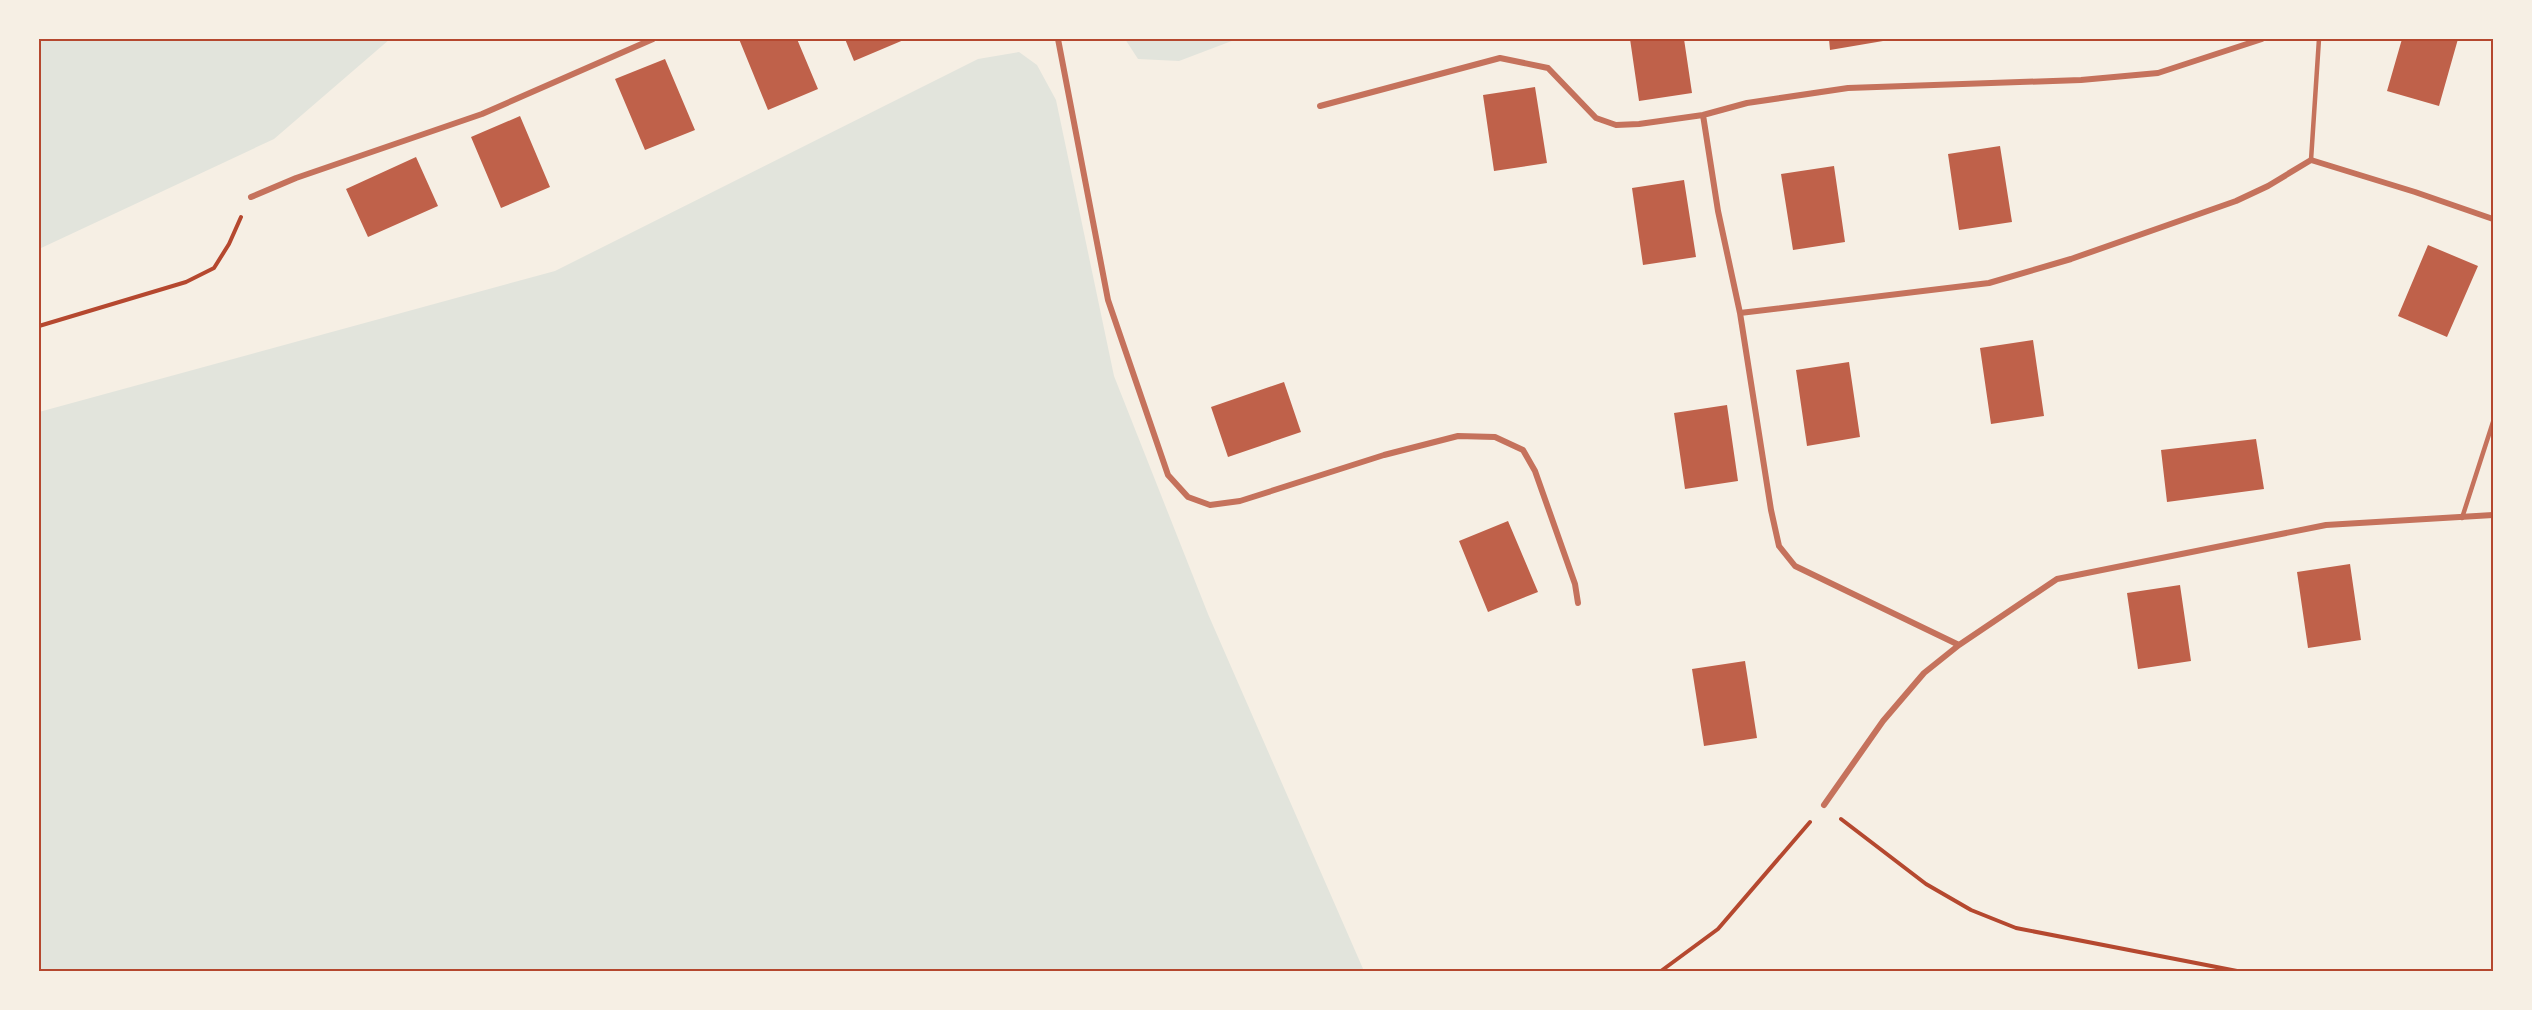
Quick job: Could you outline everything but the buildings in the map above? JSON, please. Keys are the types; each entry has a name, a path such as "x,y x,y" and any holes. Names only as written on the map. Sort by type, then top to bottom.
{"street":[{"path":"251,197 296,178 482,114 653,39"},
{"path":"1058,39 1108,300 1168,476 1188,497 1210,505 1240,501 1384,455 1458,436 1495,437 1523,450 1535,471 1575,584 1578,603"},
{"path":"1320,106 1500,58 1548,68 1596,118 1616,125 1703,115 1747,103 1848,88 2081,80 2158,73 2262,39"},
{"path":"1703,115 1718,211 1740,313 1771,510 1779,546 1795,566 1959,645"},
{"path":"1740,313 1989,283 2028,273 2236,201 2268,186 2311,160 2493,219"},
{"path":"1824,806 1883,721 1924,673 1959,645 2057,579 2326,525 2493,515"}],"lane":[{"path":"2311,160 2319,39"},
{"path":"2462,518 2493,422"}],"path":[{"path":"39,326 186,282 214,268 229,244 251,197"},
{"path":"1661,971 1718,929 1824,806 1926,884 1971,910 2016,928 2237,971"}],"shaded area":[{"path":"39,39 390,39 274,139 39,249"},
{"path":"1125,39 1237,39 1179,61 1138,59"},
{"path":"1019,52 1037,65 1056,100 1114,376 1208,614 1364,971 39,971 39,412 555,271 978,59"}]}
